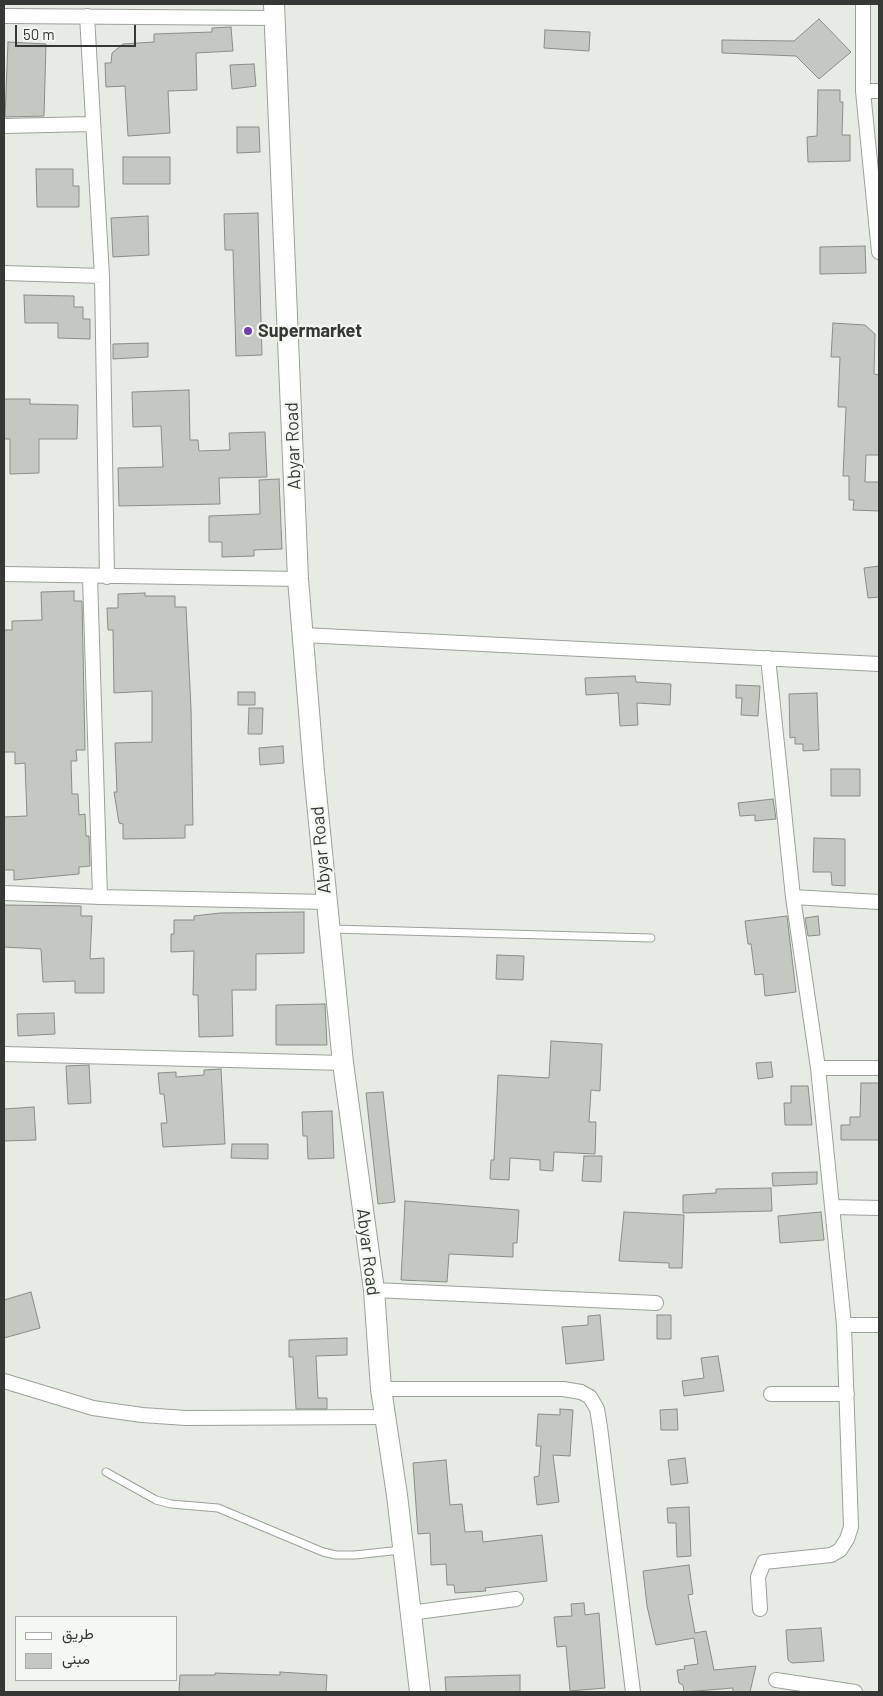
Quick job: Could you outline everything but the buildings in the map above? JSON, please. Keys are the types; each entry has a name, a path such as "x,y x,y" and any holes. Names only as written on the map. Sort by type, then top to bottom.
{"main road":[{"name":"Abyar Road","path":"275,11 298,579 326,902 343,1063 374,1290 381,1389 387,1417 420,1692"}],"street":[{"path":"863,4 863,91 879,252"},
{"path":"4,16 87,16 275,11"},
{"path":"87,16 102,276 107,577"},
{"path":"863,91 879,91"},
{"path":"4,126 92,124"},
{"path":"4,273 102,276"},
{"path":"4,574 90,577 298,579"},
{"path":"90,577 100,897"},
{"path":"303,635 879,664"},
{"path":"760,1609 758,1577 764,1562 831,1555 840,1550 848,1540 851,1526 844,1325 818,1068 793,897 768,658"},
{"path":"4,893 326,902"},
{"path":"793,897 879,902"},
{"path":"4,1054 343,1063"},
{"path":"818,1068 879,1068"},
{"path":"832,1207 879,1208"},
{"path":"374,1290 656,1304"},
{"path":"844,1325 879,1325"},
{"path":"4,1380 57,1399 93,1408 142,1416 186,1418 387,1417"},
{"path":"381,1389 563,1389 581,1392 590,1397 597,1409 600,1426 632,1692"},
{"path":"771,1394 847,1394"},
{"path":"410,1613 516,1599"},
{"path":"776,1680 855,1692"}],"lane":[{"path":"330,929 651,938"},
{"path":"106,1472 156,1500 171,1504 218,1508 322,1552 336,1555 355,1555 404,1550"}],"place":[{"name":"Supermarket","path":"248,331"}]}
